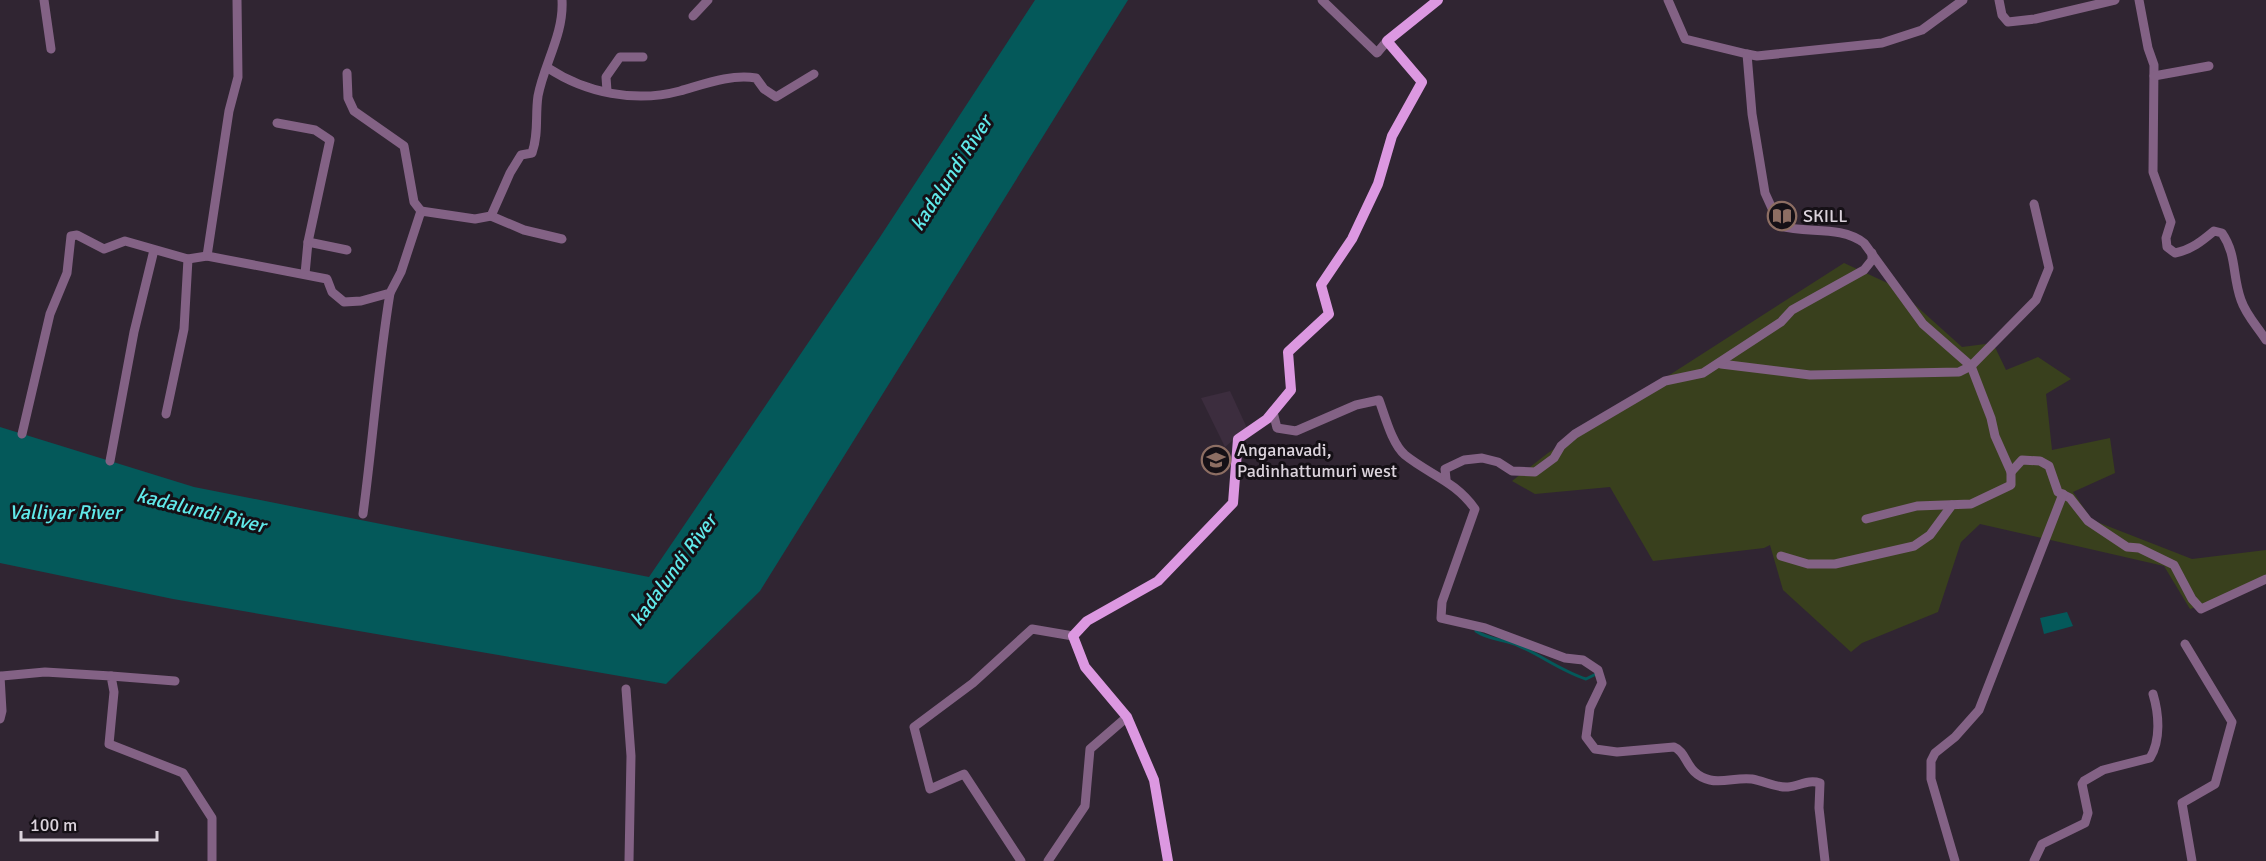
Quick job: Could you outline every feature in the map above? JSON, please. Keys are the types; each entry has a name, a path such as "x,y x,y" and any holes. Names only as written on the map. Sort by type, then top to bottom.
{"main road":[{"path":"1168,861 1154,780 1127,717 1085,667 1073,636 1087,621 1158,581 1233,503 1238,439 1272,412 1291,390 1288,352 1329,314 1321,285 1352,239 1378,184 1392,136 1422,82 1387,41 1438,0"}],"street":[{"path":"44,0 51,49"},
{"path":"207,256 229,111 238,77 237,0"},
{"path":"490,216 510,172 521,155 532,153 539,124 538,97 557,36 562,0"},
{"path":"693,16 708,0"},
{"path":"1322,0 1377,53 1387,41"},
{"path":"1668,0 1685,39 1757,56 1882,43 1922,30 1963,0"},
{"path":"1999,0 2002,15 2008,22 2035,19 2115,0"},
{"path":"2139,0 2148,48 2154,65 2153,172 2171,222 2166,238 2167,247 2175,253 2197,244 2214,231 2222,233 2232,247 2233,273 2242,303 2252,322 2266,340"},
{"path":"1747,54 1752,114 1765,193 1780,226 1851,233 1872,253 1923,324 1971,366 1991,418 1995,436 2011,472 2011,485 1971,504 1917,506 1866,519"},
{"path":"608,92 606,77 620,57 644,57"},
{"path":"2154,76 2209,66"},
{"path":"548,68 570,83 630,97 657,95 742,76 756,78 764,89 776,97 814,74"},
{"path":"347,73 348,98 354,111 404,146 414,202 421,211 475,219 490,216 524,230 562,239"},
{"path":"277,123 315,129 330,140 308,242 306,274"},
{"path":"1723,362 1720,365 1810,375 1959,372 1971,366 2036,300 2049,268 2034,204"},
{"path":"363,514 377,411 376,379 390,292 413,238 421,211"},
{"path":"21,434 50,314 67,273 71,236 77,236 104,249 125,241 188,259 207,256 327,279 332,292 344,302 361,301 390,292"},
{"path":"308,242 347,250"},
{"path":"110,461 134,332 154,250"},
{"path":"1446,479 1445,470 1464,460 1482,458 1498,462 1512,471 1535,472 1549,462 1575,434 1644,392 1665,381 1703,374 1723,362 1781,322 1792,310 1864,270 1872,260 1872,253"},
{"path":"166,414 184,329 189,278 188,259"},
{"path":"1272,412 1277,428 1296,431 1356,405 1379,400 1403,454 1446,479 1466,496 1475,509 1442,602 1441,618 1485,628 1565,658 1583,660 1598,670 1602,683 1590,708 1586,737 1595,749 1624,752 1674,747 1680,749 1691,769 1700,777 1713,781 1753,779 1788,787 1808,782 1820,783 1820,817 1825,861"},
{"path":"2011,472 2022,460 2040,461 2049,466 2058,492 2070,498 2088,521 2127,547 2139,548 2174,566 2192,599 2201,609 2266,579"},
{"path":"1955,861 1931,779 1931,760 1935,753 1954,737 1979,710 2063,494"},
{"path":"1781,556 1808,564 1835,564 1914,546 1930,535 1952,504"},
{"path":"1021,861 964,774 930,789 914,727 973,683 1032,629 1073,636"},
{"path":"2185,644 2232,722 2215,784 2182,803 2192,861"},
{"path":"0,720 1,676 45,672 175,681"},
{"path":"111,676 114,692 109,744 183,773 212,818 212,861"},
{"path":"626,689 631,756 629,861"},
{"path":"2034,861 2042,844 2085,823 2088,813 2082,784 2084,781 2103,770 2150,758 2157,734 2153,694"},
{"path":"1048,861 1085,806 1090,749 1127,717"}],"shaded area":[{"path":"1844,263 1894,286 1962,347 1993,343 2006,370 2038,357 2071,379 2046,394 2052,450 2110,438 2115,473 2073,492 2092,520 2192,559 2266,550 2266,582 2190,609 2164,566 1980,524 1961,542 1938,612 1862,643 1851,652 1783,590 1770,545 1764,548 1653,561 1610,487 1535,494 1512,481 1548,453"},
{"path":"1230,391 1247,428 1225,447 1201,398"}],"water":[{"name":"Valliyar River","path":"1035,0 1128,0 760,591 666,684 173,599 0,563 0,427 194,487 649,577 880,237"},
{"path":"2067,612 2073,626 2044,634 2040,618"}],"waterway":[{"path":"1476,631 1517,645 1586,679 1596,674"}],"place":[{"name":"SKILL","path":"1782,216"},
{"name":"Anganavadi, Padinhattumuri west","path":"1216,460"}],"water label":[{"name":"kadalundi River","path":"951,173"},
{"name":"kadalundi River","path":"201,510"},
{"name":"kadalundi River","path":"673,570"}]}
